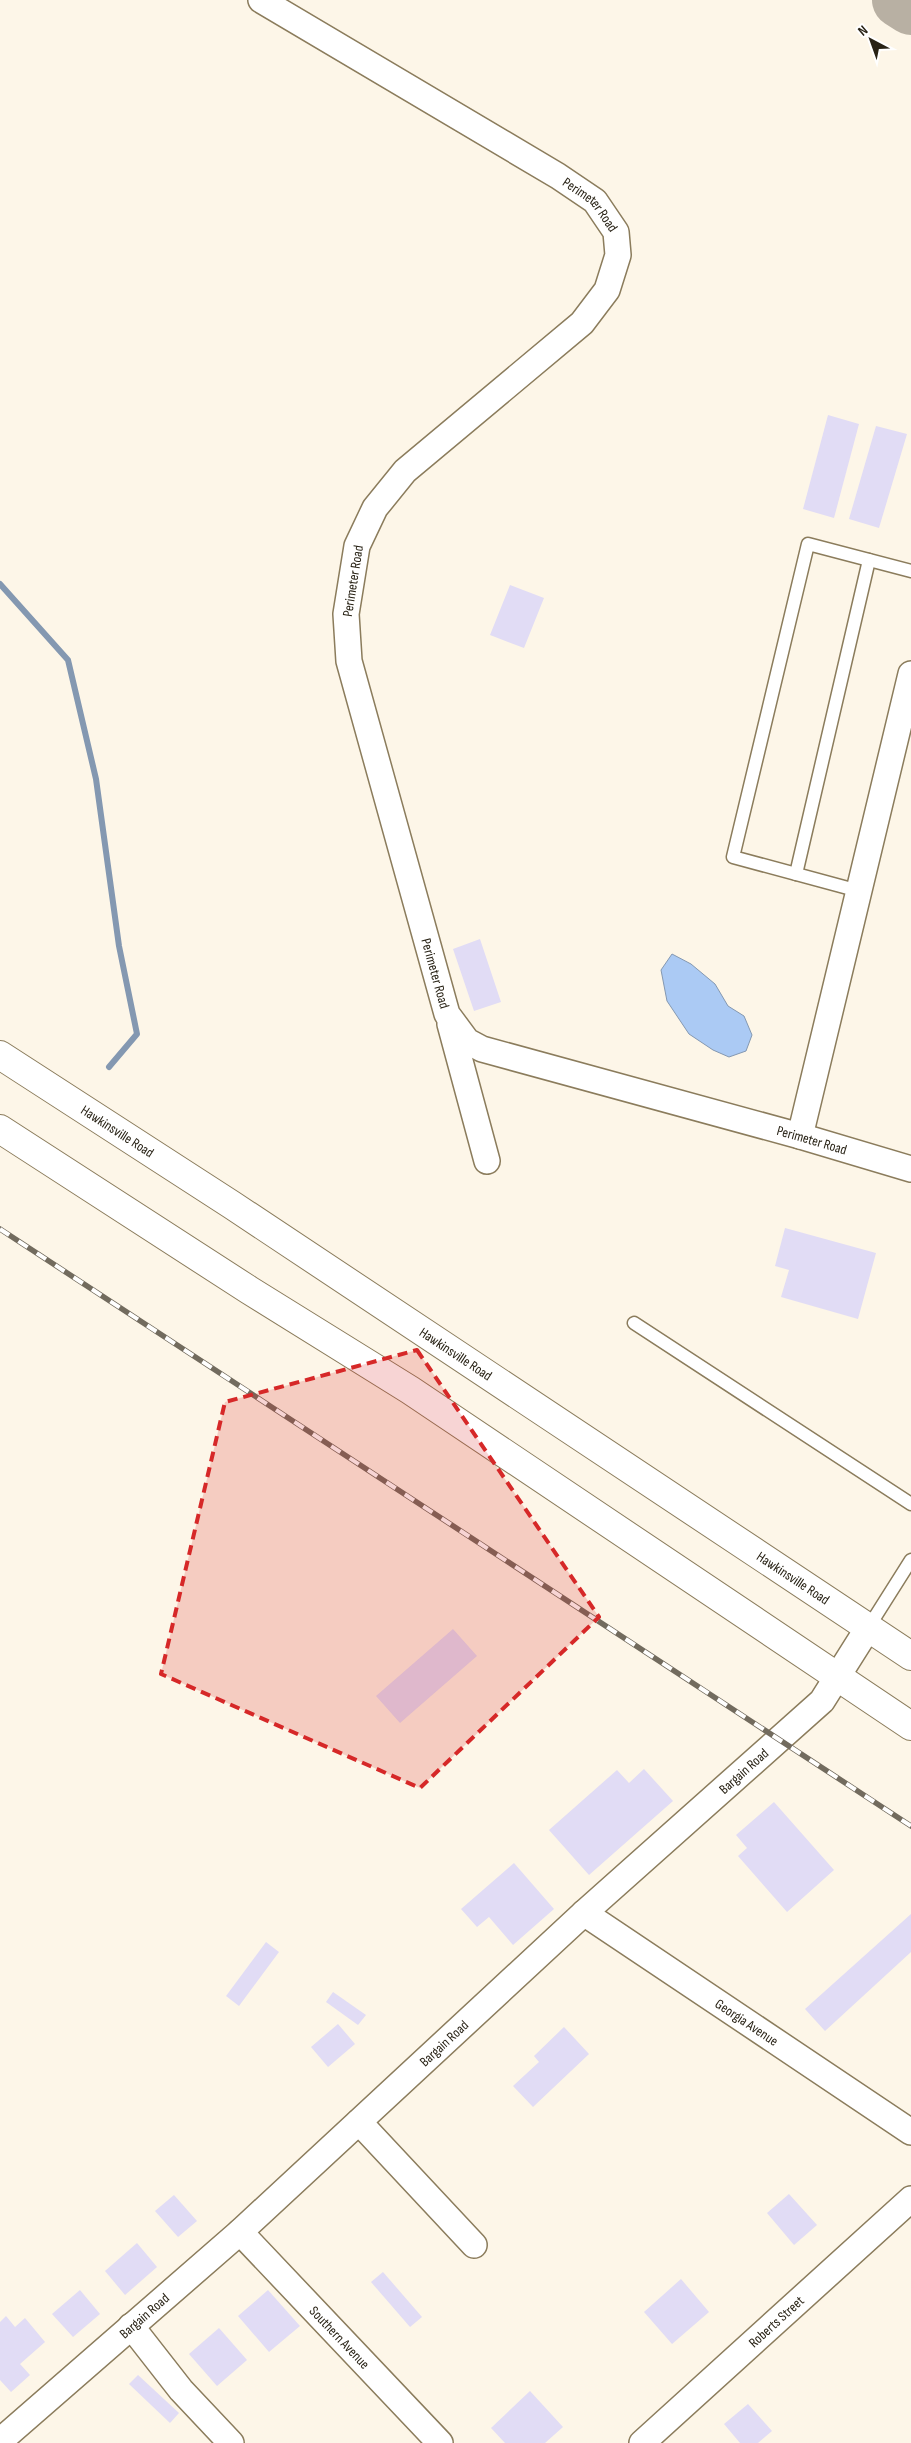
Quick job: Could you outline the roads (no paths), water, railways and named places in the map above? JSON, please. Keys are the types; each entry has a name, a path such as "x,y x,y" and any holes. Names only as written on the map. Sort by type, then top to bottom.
{"main road":[{"name":"Hawkinsville Road","path":"0,1055 232,1205 911,1656"},
{"path":"0,1129 257,1296 410,1390 911,1726"}],"street":[{"name":"Perimeter Road","path":"261,0 558,176 595,201 616,232 618,255 607,290 582,322 405,471 374,508 357,546 346,614 349,662 447,1014 467,1041 482,1050 800,1136 911,1169"},
{"path":"800,1136 911,674"},
{"path":"447,1014 487,1162"},
{"name":"Bargain Road","path":"0,2441 240,2232 584,1913 822,1701 868,1628"},
{"name":"Georgia Avenue","path":"584,1913 911,2132"},
{"path":"359,2122 474,2245"},
{"name":"Roberts Street","path":"642,2443 911,2199"},
{"name":"Southern Avenue","path":"240,2232 440,2443"},
{"path":"131,2326 181,2390 231,2443"}],"lane":[{"path":"859,891 733,857 808,544 911,571"},
{"path":"796,874 869,560"},
{"path":"634,1324 911,1504"},
{"path":"868,1628 911,1560"}],"water":[{"path":"672,954 691,964 715,984 728,1006 744,1016 752,1035 746,1051 729,1057 713,1050 689,1034 667,1001 661,970"}],"waterway":[{"path":"0,584 68,660 96,779 119,946 137,1034 109,1067"}],"railway":[{"path":"0,1229 911,1826"}]}
